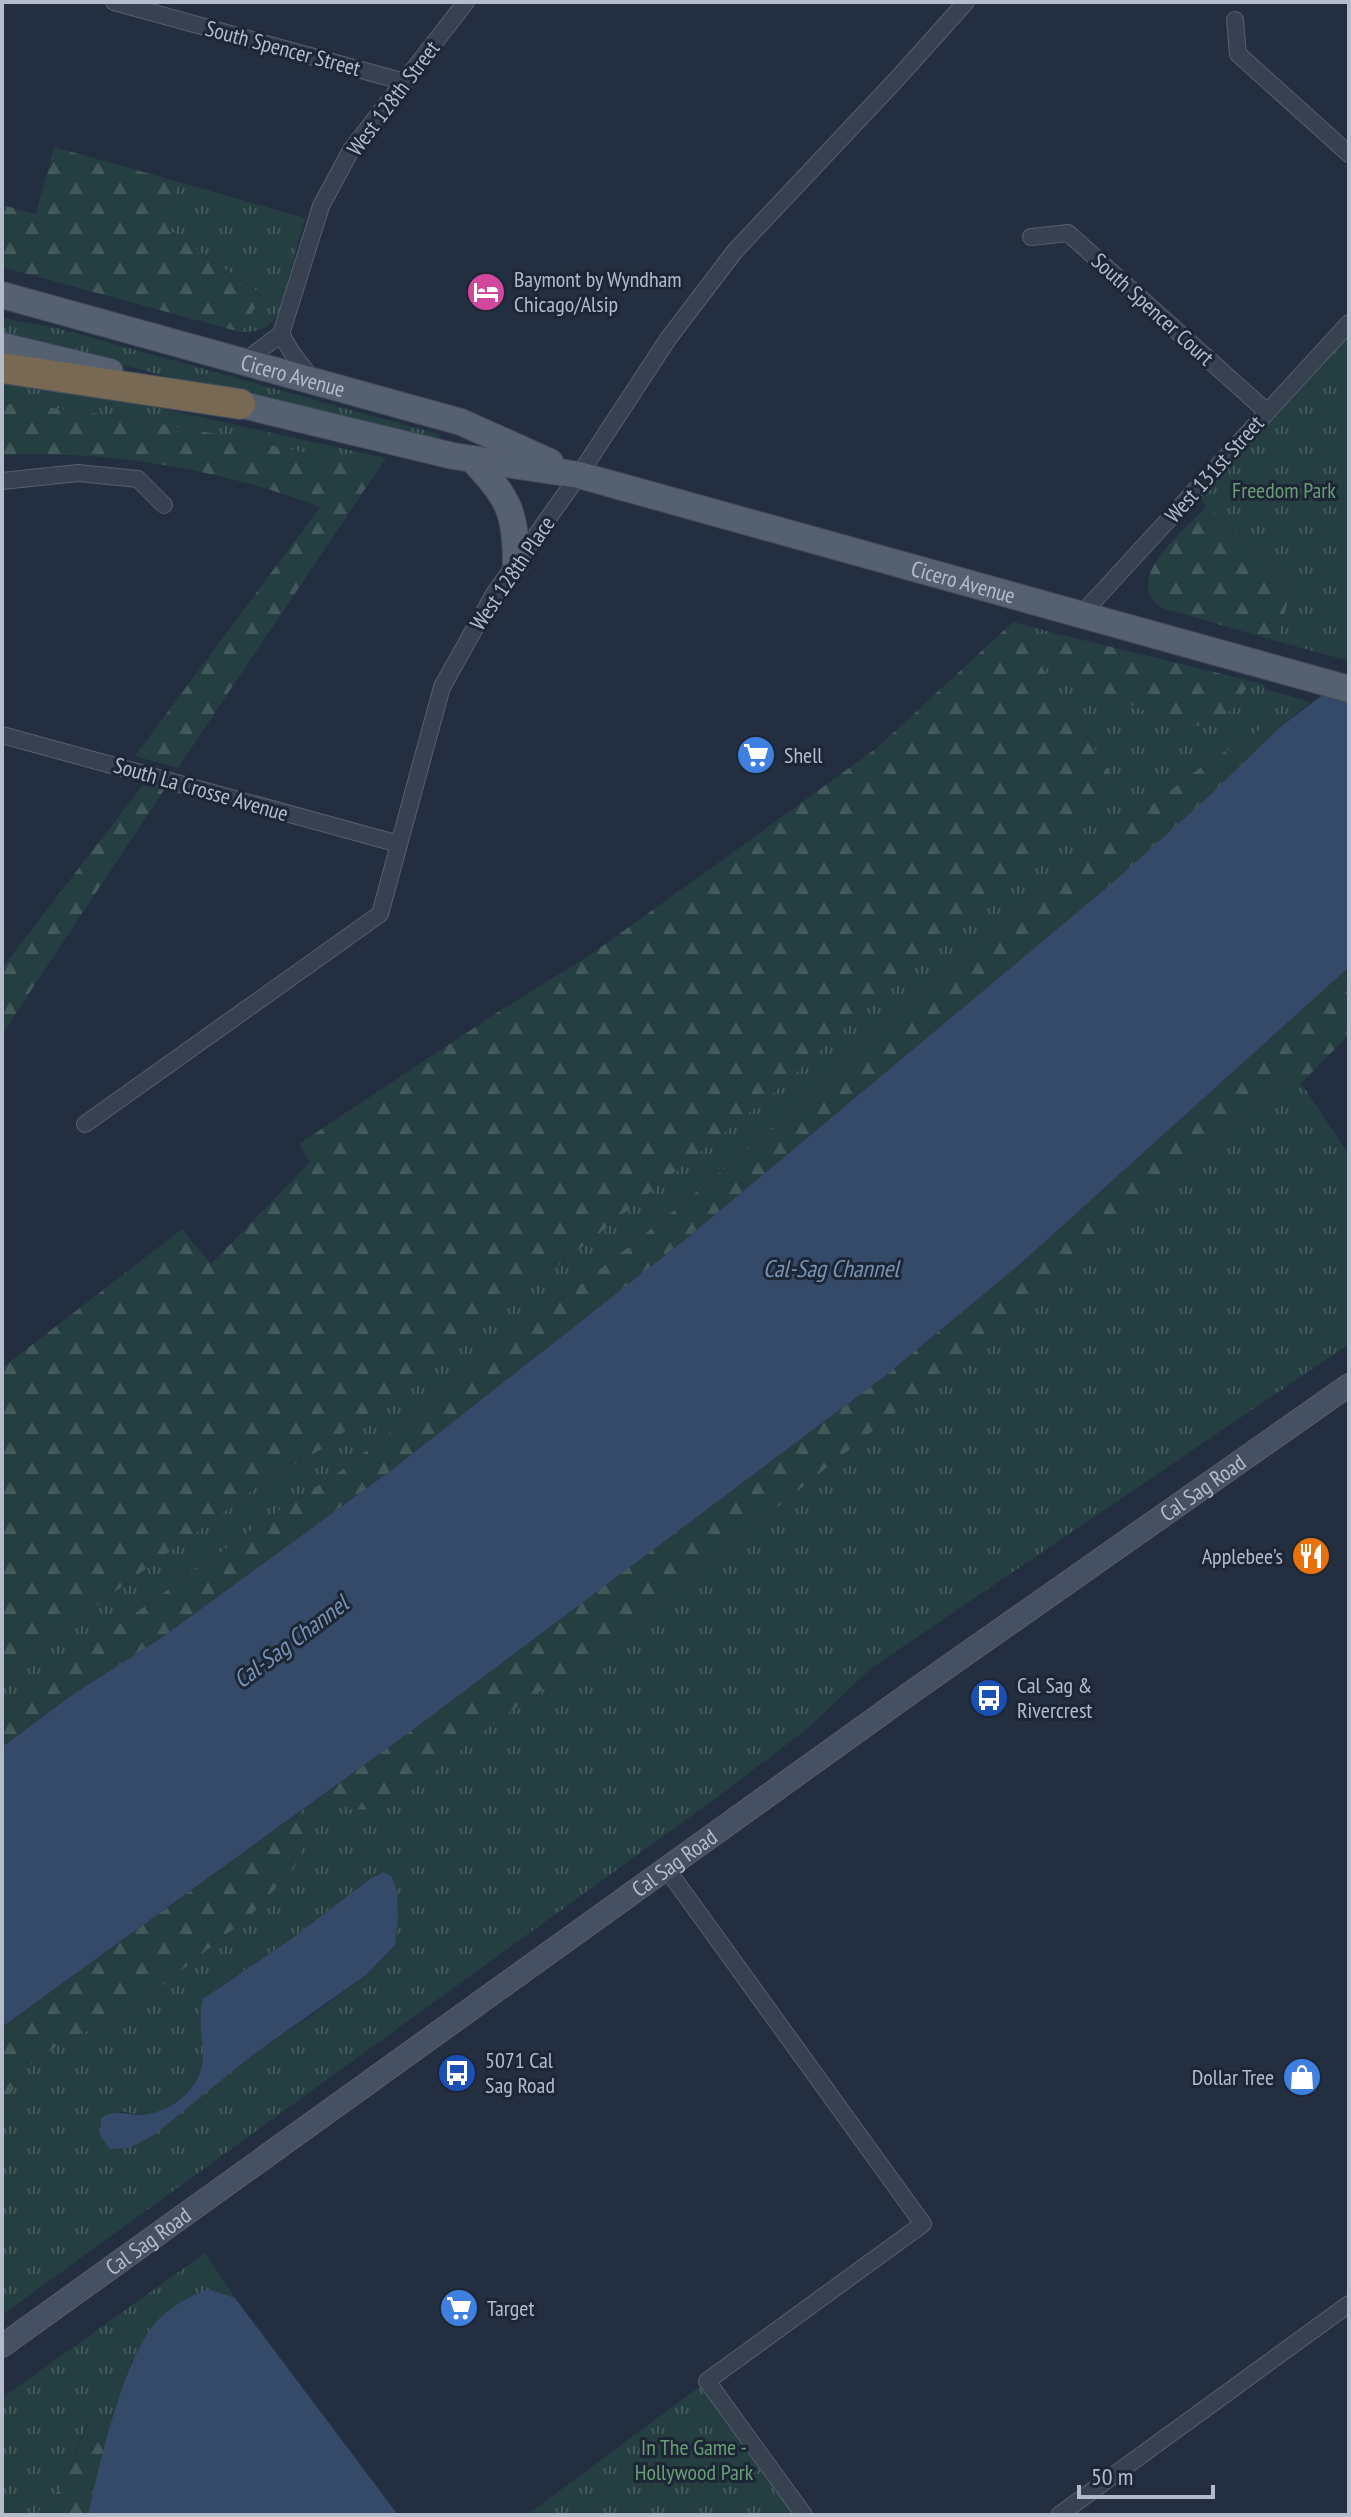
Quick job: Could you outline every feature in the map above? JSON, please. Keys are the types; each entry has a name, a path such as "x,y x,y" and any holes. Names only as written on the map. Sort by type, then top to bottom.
{"highway":[{"path":"2,368 240,404"}],"main road":[{"name":"Cicero Avenue","path":"2,295 461,422 579,475"},
{"name":"Cicero Avenue","path":"2,346 472,459 579,475 1349,689"},
{"path":"472,459 502,492 516,530 516,563"},
{"name":"Cal Sag Road","path":"2,2346 916,1689 1349,1385"}],"street":[{"name":"South Spencer Street","path":"114,2 405,82"},
{"name":"West 128th Street","path":"281,334 321,206 351,150 466,2"},
{"name":"West 128th Place","path":"85,1124 380,914 442,687 494,594 579,475 668,339 735,251 966,2"},
{"path":"1235,20 1238,54 1349,154"},
{"name":"South Spencer Court","path":"1031,237 1068,233 1266,411"},
{"name":"West 131st Street","path":"1080,616 1349,323"},
{"path":"245,361 281,334 312,379"},
{"path":"2,481 78,473 138,479 164,505"},
{"name":"South La Crosse Avenue","path":"2,735 399,844"},
{"path":"666,1868 923,2224 707,2381 804,2515"},
{"path":"1059,2515 1349,2304"}],"green space":[{"path":"54,147 179,182 167,228 262,296 240,332 2,267 2,205 36,214"},
{"path":"179,182 305,218 279,313 267,326 240,332 262,295 166,228"},
{"path":"2,318 57,328 441,435 440,440 267,402 2,334"},
{"name":"Freedom Park","path":"1349,324 1349,661 1276,641 1293,586 1193,493"},
{"path":"2,381 59,386 386,458 379,468 145,421 2,403"},
{"path":"2,403 145,421 379,468 178,768 135,756 320,507 244,482 164,465 83,456 2,455"},
{"path":"1207,506 1293,586 1276,641 1162,608 1151,597 1148,583 1160,555"},
{"path":"1013,622 1054,633 1049,655 1074,677 1109,696 1187,727 1233,709 1251,681 1265,685 1264,689 1311,702 1279,728 1277,720 1208,762 1065,870 954,962 779,1124 639,1239 339,1472 277,1512 2,1708 2,1675 257,1487 325,1447 586,1244 774,1092 1115,781"},
{"path":"1013,622 1115,781 1078,830 894,983 774,1092 586,1244 325,1447 257,1487 2,1675 2,1368 182,1229 211,1264 310,1162 299,1144 587,957 878,747"},
{"path":"1054,633 1251,681 1233,709 1209,724 1187,727 1109,696 1074,677 1049,655"},
{"path":"1277,719 1279,728 1111,884 687,1238 393,1469 161,1638 72,1695 2,1747 2,1708 277,1512 339,1472 639,1239 779,1124 954,962 1065,870 1208,762"},
{"path":"143,785 164,790 2,1034 2,968"},
{"path":"1349,967 1349,1035 1301,1083 1289,1074 1001,1337 895,1413 593,1655 498,1720 408,1793 377,1810 350,1809 325,1794 885,1376 1019,1265"},
{"path":"1290,1073 1301,1083 1349,1155 1349,1344 870,1669 808,1728 720,1795 2,2315 2,2108 26,2068 68,2038 119,2020 251,1915 294,1868 308,1834 301,1811 325,1794 350,1809 498,1720 593,1655 895,1413 1001,1337","holes":["370,1879 395,1945 366,1975 311,2016 110,2149 120,2111 142,2115 156,2113 185,2095 193,2085 202,2064 199,2014 218,1988 291,1939"]},
{"path":"301,1811 308,1834 294,1868 251,1915 119,2020 68,2038 26,2068 2,2108 2,2027"},
{"path":"205,2253 235,2298 208,2290 132,2361 115,2414 87,2423 62,2487 35,2515 2,2515 2,2398"},
{"name":"In The Game - Hollywood Park","path":"707,2381 804,2515 527,2515"},
{"path":"115,2414 88,2515 35,2515 62,2487 88,2423"}],"water":[{"name":"Cal-Sag Channel","path":"1349,675 1349,967 1019,1265 885,1376 411,1731 2,2027 2,1747 72,1695 161,1638 393,1469 687,1238 1111,884 1279,728"},
{"path":"384,1872 392,1877 397,1891 395,1945 366,1975 250,2057 154,2135 129,2148 110,2149 100,2136 101,2118 113,2113 143,2115 160,2111 179,2100 196,2081 203,2058 200,2024 203,1999"},
{"path":"208,2289 235,2298 398,2515 88,2515 114,2414 144,2339 168,2311"}],"place":[{"name":"Baymont by Wyndham Chicago/Alsip","path":"486,292"},
{"name":"Shell","path":"756,755"},
{"name":"Applebee's","path":"1311,1556"},
{"name":"Cal Sag & Rivercrest","path":"989,1698"},
{"name":"5071 Cal Sag Road","path":"457,2073"},
{"name":"Dollar Tree","path":"1302,2077"},
{"name":"Target","path":"459,2308"}]}
